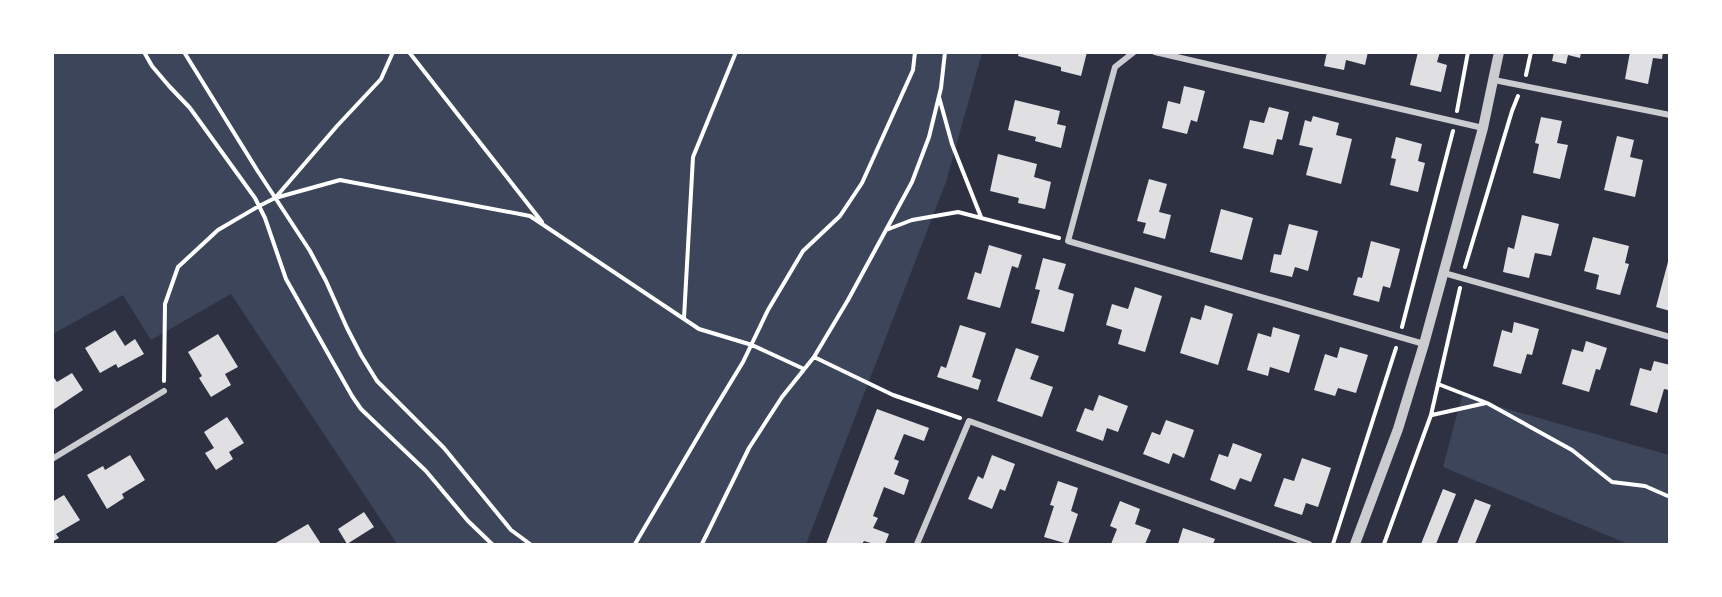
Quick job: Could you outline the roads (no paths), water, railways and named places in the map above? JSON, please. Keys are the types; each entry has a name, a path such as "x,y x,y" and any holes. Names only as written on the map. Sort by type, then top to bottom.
{"street":[{"path":"1134,52 1115,67 1068,241 1424,344"},
{"path":"1155,52 1484,128"},
{"path":"1355,544 1398,429 1424,344 1484,128 1499,52"},
{"path":"1494,80 1670,115"},
{"path":"1444,273 1670,337"},
{"path":"52,459 164,391"},
{"path":"916,544 969,421 1309,544"}]}
